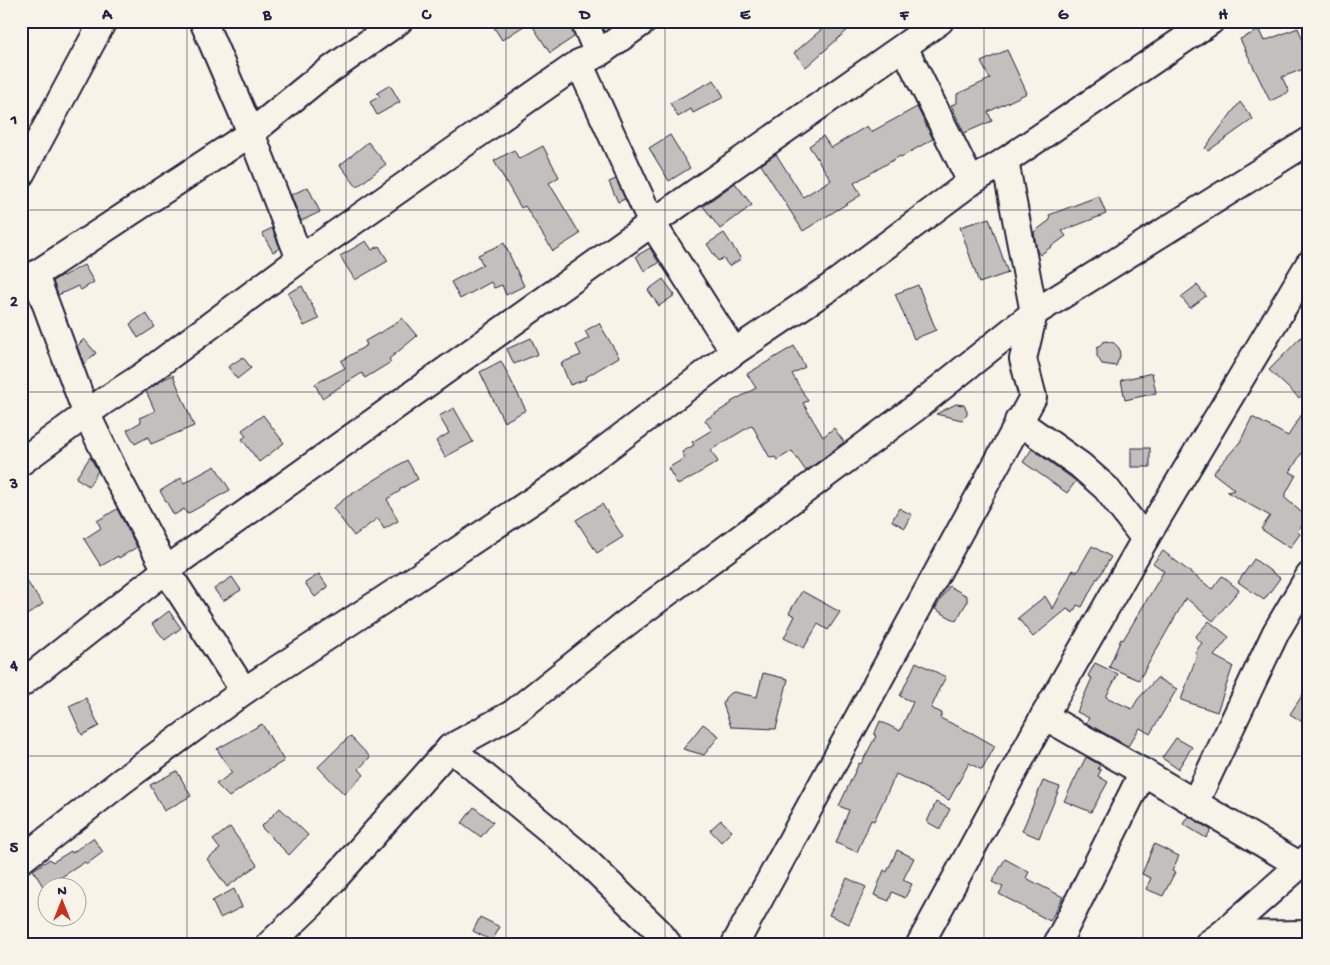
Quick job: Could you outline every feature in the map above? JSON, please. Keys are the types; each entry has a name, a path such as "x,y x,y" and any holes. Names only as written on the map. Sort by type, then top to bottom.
{"street":[{"path":"21,174 103,21"},
{"path":"203,21 300,259"},
{"path":"244,691 166,570 124,492 86,415 28,280 250,133 316,80 399,21"},
{"path":"584,21 588,59 652,223 734,352"},
{"path":"21,462 104,401 141,377 300,259 644,21"},
{"path":"21,684 166,570 652,223 940,21"},
{"path":"21,860 122,781 244,691 403,588 571,474 734,352 830,288 971,182 1005,161 1211,21"},
{"path":"904,47 971,182"},
{"path":"270,944 312,904 450,748 512,714 625,624 914,409 1034,313 1309,141"},
{"path":"735,944 1018,421 1033,397 1023,359 1034,313 1005,161"},
{"path":"920,944 1044,716 1145,539 1308,268"},
{"path":"1018,421 1080,465 1106,488 1145,539"},
{"path":"1195,802 1276,632 1309,576"},
{"path":"1044,716 1195,802 1304,861 1215,939"},
{"path":"450,748 581,856 658,931 668,944"},
{"path":"1057,944 1143,772"},
{"path":"1215,939 1309,934"}],"building":[{"path":"490,21 569,21 574,37 550,53 530,22 502,40"},
{"path":"838,21 858,21 806,67 794,53 822,29"},
{"path":"1298,28 1309,55 1309,67 1282,77 1289,92 1270,101 1240,39 1259,30 1264,41"},
{"path":"1007,50 1027,93 988,112 992,121 964,133 951,105 957,103 957,94 990,79 981,62"},
{"path":"714,80 724,97 693,113 691,109 678,117 670,103"},
{"path":"390,85 400,102 377,115 370,102 380,96 377,93"},
{"path":"1240,102 1253,119 1208,151 1205,148"},
{"path":"917,107 933,139 854,183 861,195 803,231 761,165 776,154 803,197 831,180 809,146 823,136 831,148 867,126 871,132"},
{"path":"670,135 690,168 669,181 649,148"},
{"path":"368,142 386,164 357,187 340,165"},
{"path":"543,146 559,177 549,183 580,234 553,251 525,206 521,208 494,161 514,150 519,159"},
{"path":"616,179 625,199 618,202 609,182"},
{"path":"735,183 752,205 720,229 703,206"},
{"path":"308,187 320,212 301,221 291,195"},
{"path":"1099,196 1106,214 1062,231 1066,236 1040,255 1037,251 1034,232 1050,220 1049,215"},
{"path":"989,218 1008,273 979,283 960,227"},
{"path":"272,228 280,248 273,252 262,233"},
{"path":"724,233 741,259 729,266 723,258 718,261 707,244"},
{"path":"366,241 372,250 379,246 388,261 355,280 340,256"},
{"path":"504,243 524,286 506,295 502,285 494,288 491,282 460,299 451,282 483,265 478,255"},
{"path":"650,248 659,263 644,271 636,256"},
{"path":"84,265 94,282 81,290 78,286 58,295 53,281"},
{"path":"663,279 675,295 659,306 648,290"},
{"path":"918,285 936,330 914,339 895,294"},
{"path":"1197,285 1206,296 1190,308 1181,297"},
{"path":"302,286 319,319 304,326 288,293"},
{"path":"146,313 155,327 138,338 130,324"},
{"path":"402,318 417,336 389,359 391,362 365,378 362,373 322,398 315,384 345,368 341,361 367,345 365,341"},
{"path":"599,323 619,357 586,377 587,379 570,385 561,363 581,355 576,345 589,338 585,331"},
{"path":"1309,329 1309,388 1299,398 1269,370"},
{"path":"531,338 538,354 514,364 507,349"},
{"path":"84,339 96,353 84,364 77,346"},
{"path":"1106,341 1114,343 1119,348 1120,356 1116,366 1102,364 1097,356 1097,348"},
{"path":"794,346 805,367 792,374 808,401 803,403 823,437 834,428 844,442 806,471 792,451 777,460 775,457 770,458 752,425 711,450 718,462 678,485 668,468 685,458 682,452 694,445 692,442 712,430 705,420 756,388 747,374"},
{"path":"243,357 251,368 237,379 228,367"},
{"path":"501,361 526,410 504,422 480,372"},
{"path":"1152,373 1156,393 1125,400 1121,380"},
{"path":"173,375 194,426 151,444 148,437 135,444 127,430 141,422 139,418 155,411 146,391"},
{"path":"1309,403 1309,441 1290,472 1296,475 1284,497 1308,518 1297,531 1300,534 1290,548 1261,529 1270,516 1227,492 1235,490 1213,473 1240,442 1252,417 1288,436"},
{"path":"956,404 964,405 967,411 967,415 962,420 936,414"},
{"path":"454,408 473,442 445,457 436,441 449,433 439,416"},
{"path":"263,415 284,443 259,462 242,439 246,436 242,430"},
{"path":"1131,448 1150,448 1150,467 1131,467"},
{"path":"1032,449 1076,481 1067,493 1023,462"},
{"path":"90,457 98,471 89,486 76,478"},
{"path":"407,460 418,479 387,499 398,521 384,529 378,518 354,536 333,508 347,497"},
{"path":"215,466 230,490 187,514 184,509 174,515 160,491 181,478 184,483"},
{"path":"602,504 623,537 597,553 576,520"},
{"path":"899,508 912,515 905,528 892,521"},
{"path":"117,509 137,547 101,566 84,539 101,528 97,521"},
{"path":"1092,546 1111,557 1097,578 1082,607 1077,605 1073,613 1067,609 1033,637 1018,618 1045,596 1053,609 1073,570 1077,572"},
{"path":"1163,551 1212,589 1222,576 1239,590 1213,621 1186,598 1139,680 1109,667 1121,639 1123,640 1164,571 1153,563"},
{"path":"1254,559 1280,578 1264,600 1238,582"},
{"path":"21,573 43,604 21,619"},
{"path":"319,574 328,587 315,597 305,583"},
{"path":"232,577 241,590 223,601 214,589"},
{"path":"949,586 967,596 967,602 956,621 935,609"},
{"path":"802,591 840,612 828,630 818,624 804,648 784,638 795,616 789,613"},
{"path":"169,611 181,628 165,640 152,624"},
{"path":"1209,621 1229,637 1214,656 1233,666 1217,712 1181,700 1197,655 1195,652 1202,643 1195,637"},
{"path":"916,662 946,677 931,708 942,713 940,718 995,746 982,770 969,763 949,800 896,774 874,821 871,820 857,852 836,843 849,810 839,806 859,763 861,764 876,736 874,735 880,721 900,731 913,702 900,696"},
{"path":"1095,663 1118,674 1106,697 1132,709 1138,699 1157,678 1177,689 1150,734 1140,728 1128,746 1086,723 1089,718 1077,712 1092,678 1088,676"},
{"path":"763,673 788,679 776,729 731,727 723,704 725,698 734,692 757,697"},
{"path":"1309,685 1309,714 1304,723 1290,714"},
{"path":"86,698 99,726 82,735 69,706"},
{"path":"262,724 284,761 229,797 216,784 232,773 217,749"},
{"path":"703,724 719,736 704,755 683,749"},
{"path":"350,736 370,757 359,769 364,775 344,794 318,767"},
{"path":"1176,738 1192,747 1178,769 1162,758"},
{"path":"1086,757 1100,765 1098,769 1101,770 1098,776 1108,782 1091,812 1064,801"},
{"path":"177,771 191,796 164,811 150,785"},
{"path":"1043,781 1060,787 1039,838 1022,831"},
{"path":"936,802 950,809 940,829 927,822"},
{"path":"474,807 493,822 481,837 462,823"},
{"path":"280,808 308,835 289,855 261,827"},
{"path":"1188,816 1211,830 1206,838 1183,824"},
{"path":"721,820 732,831 721,842 710,830"},
{"path":"230,827 257,865 227,887 207,859 220,849 213,840"},
{"path":"93,838 103,852 87,864 85,862 60,878 38,878 33,870 50,859 53,862 71,851 72,853"},
{"path":"1154,844 1179,856 1172,871 1175,872 1163,896 1146,889 1151,878 1142,874"},
{"path":"897,850 914,858 903,880 912,884 905,898 892,892 889,901 874,895 884,870 887,872"},
{"path":"1005,859 1029,872 1026,878 1063,897 1050,921 999,894 1003,887 992,882"},
{"path":"847,878 866,887 849,924 829,915"},
{"path":"234,889 242,907 220,918 212,901"},
{"path":"480,917 500,927 492,941 473,931"}]}
